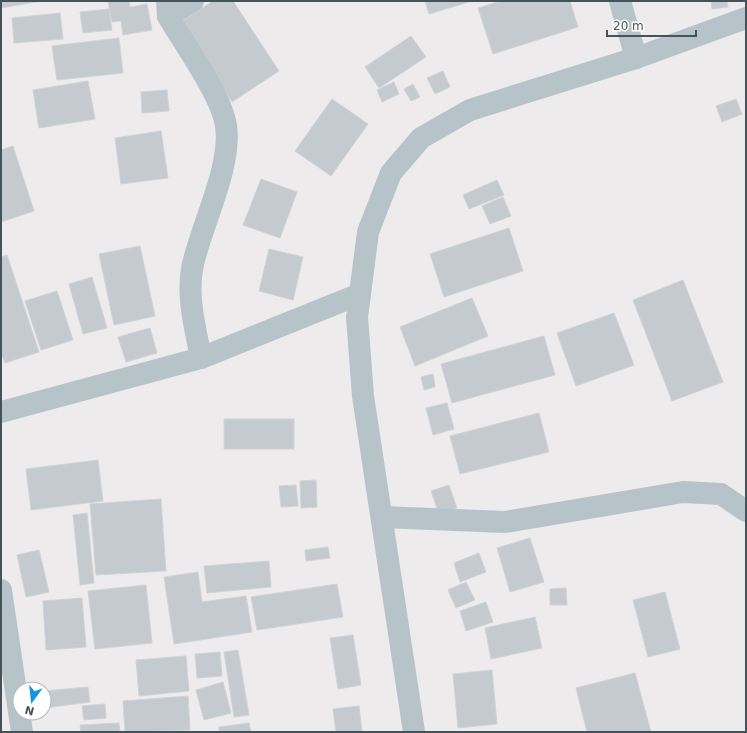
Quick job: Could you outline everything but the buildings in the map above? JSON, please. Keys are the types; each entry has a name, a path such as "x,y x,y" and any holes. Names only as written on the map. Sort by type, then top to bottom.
{"street":[{"path":"193,1 168,9 216,98 226,126 225,162 193,265 190,299 201,358"},
{"path":"620,1 636,58"},
{"path":"414,732 363,396 357,317 368,232 390,173 421,138 470,110 636,58 746,18"},
{"path":"1,412 201,358 360,294"},
{"path":"382,517 505,522 684,492 721,494 746,511"},
{"path":"1,590 22,732"}]}
